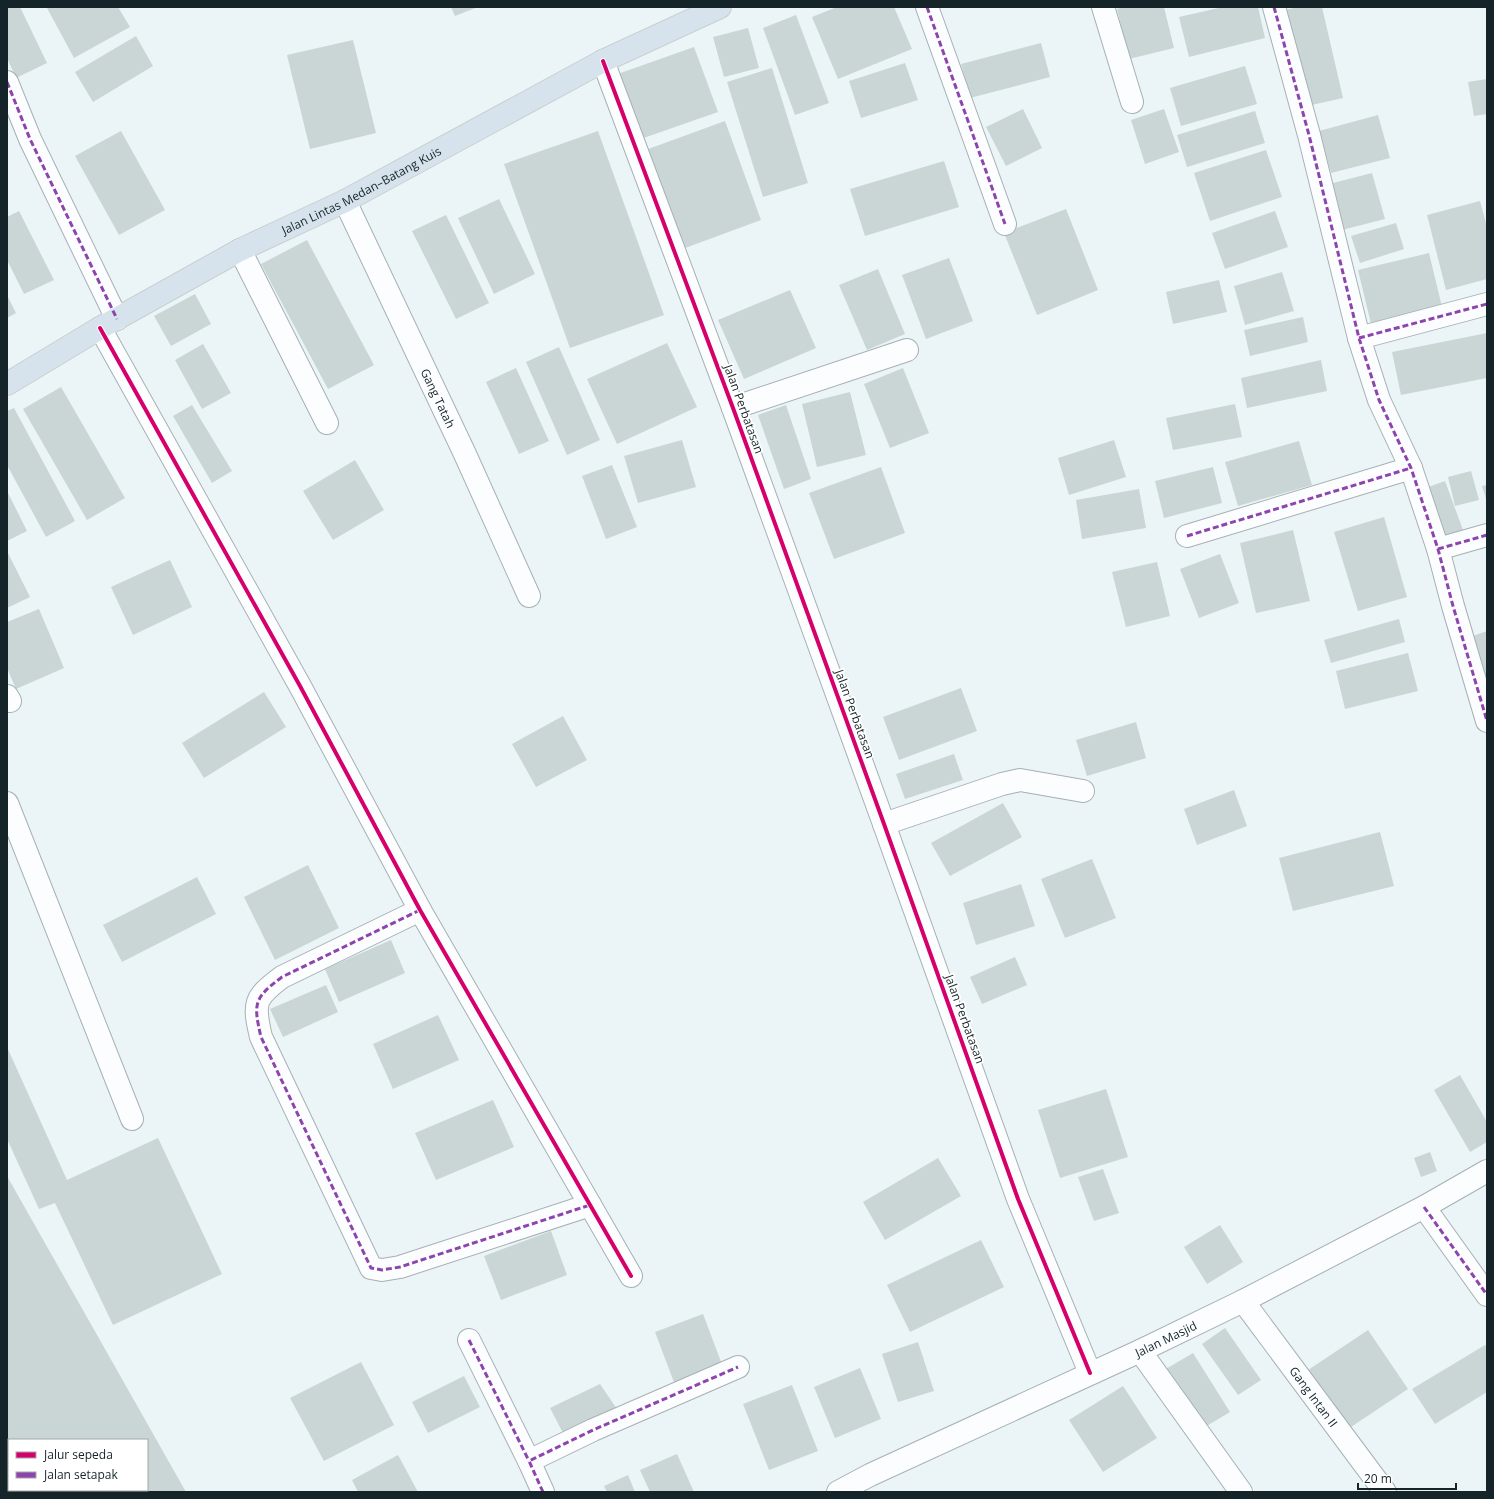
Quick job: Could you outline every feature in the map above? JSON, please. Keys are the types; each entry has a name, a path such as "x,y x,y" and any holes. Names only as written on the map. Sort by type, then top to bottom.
{"highway":[{"name":"Jalan Lintas Medan–Batang Kuis","path":"7,384 108,324 240,250 345,201 603,61 720,7"}],"street":[{"path":"927,7 1005,224"},
{"path":"1103,7 1132,102"},
{"path":"1274,7 1309,135 1358,338 1379,400 1411,468 1438,549 1452,606 1487,721"},
{"name":"Jalan Perbatasan","path":"603,61 733,408 1018,1199 1090,1373"},
{"path":"7,82 108,324 420,910 631,1276"},
{"name":"Gang Tatah","path":"345,201 464,452 529,596"},
{"path":"240,250 327,423"},
{"path":"1358,338 1487,304"},
{"path":"733,408 907,350"},
{"path":"1187,536 1411,468"},
{"path":"1438,549 1487,536"},
{"path":"884,824 1002,784 1020,780 1083,791"},
{"path":"7,803 132,1119"},
{"path":"420,910 282,977 267,988 258,1000 256,1016 261,1037 371,1268 382,1270 400,1267 590,1205"},
{"name":"Jalan Masjid","path":"838,1492 861,1487 1090,1373 1140,1351 1243,1301 1424,1207 1487,1171"},
{"path":"1424,1207 1487,1295"},
{"name":"Gang Intan II","path":"1243,1301 1385,1492"},
{"path":"469,1340 543,1492"},
{"path":"1140,1351 1241,1492"},
{"path":"529,1461 593,1430 738,1366"}],"building":[{"path":"7,7 20,7 47,63 16,78 7,58"},
{"path":"118,7 130,27 74,58 47,8"},
{"path":"451,7 478,7 455,16"},
{"path":"837,7 894,7 912,49 838,79 812,17"},
{"path":"1124,7 1164,7 1174,48 1129,59 1117,9"},
{"path":"1223,7 1258,7 1265,38 1189,57 1179,17"},
{"path":"1298,7 1322,7 1343,98 1307,106 1285,10"},
{"path":"796,15 829,103 795,115 763,28"},
{"path":"748,28 759,68 724,77 713,37"},
{"path":"136,36 153,66 93,102 75,72"},
{"path":"353,40 376,133 310,149 287,55"},
{"path":"1041,43 1050,77 970,98 961,64"},
{"path":"694,47 718,112 635,141 612,76"},
{"path":"905,63 918,100 861,118 849,81"},
{"path":"1245,66 1257,104 1181,126 1170,88"},
{"path":"772,68 808,183 763,197 727,82"},
{"path":"1487,79 1487,114 1474,116 1468,82"},
{"path":"1023,109 1042,148 1006,166 986,127"},
{"path":"1164,109 1179,152 1145,164 1131,120"},
{"path":"1255,111 1265,143 1187,167 1177,135"},
{"path":"1378,115 1390,158 1331,173 1319,131"},
{"path":"725,121 761,220 677,251 640,152"},
{"path":"121,131 165,210 119,235 75,156"},
{"path":"598,131 664,315 570,348 504,164"},
{"path":"1266,150 1282,197 1210,221 1194,173"},
{"path":"944,161 959,207 865,236 850,189"},
{"path":"1372,173 1385,219 1338,231 1325,185"},
{"path":"499,199 535,274 494,294 458,218"},
{"path":"1480,201 1487,227 1487,279 1446,290 1427,215"},
{"path":"1066,209 1098,290 1037,315 1004,233"},
{"path":"19,211 54,280 24,294 7,260 7,217"},
{"path":"1275,211 1288,247 1225,269 1212,233"},
{"path":"446,215 489,303 456,319 412,231"},
{"path":"1396,223 1404,249 1360,263 1351,236"},
{"path":"307,240 374,365 328,389 261,264"},
{"path":"1429,253 1443,311 1372,328 1358,270"},
{"path":"949,258 973,321 926,339 902,275"},
{"path":"878,269 905,334 867,350 839,285"},
{"path":"1282,272 1294,311 1245,325 1234,286"},
{"path":"1219,280 1227,312 1173,324 1166,292"},
{"path":"790,290 816,348 744,379 718,320"},
{"path":"195,294 211,324 171,346 154,316"},
{"path":"7,295 16,313 7,318"},
{"path":"1303,317 1308,342 1250,356 1244,330"},
{"path":"1487,333 1487,378 1401,395 1392,352"},
{"path":"667,343 697,407 617,444 587,379"},
{"path":"203,344 231,393 202,409 175,360"},
{"path":"559,347 600,440 567,455 526,362"},
{"path":"1321,360 1327,391 1247,408 1241,378"},
{"path":"516,368 549,441 519,454 486,382"},
{"path":"903,368 929,433 890,448 864,384"},
{"path":"61,387 125,498 87,520 23,409"},
{"path":"850,392 866,455 817,467 802,404"},
{"path":"1235,404 1242,437 1173,450 1166,418"},
{"path":"192,405 232,471 212,483 173,416"},
{"path":"786,405 811,479 784,489 758,415"},
{"path":"14,408 75,521 46,537 7,465 7,411"},
{"path":"682,440 696,487 638,503 624,456"},
{"path":"1114,440 1126,477 1069,495 1058,458"},
{"path":"1299,441 1312,485 1238,506 1225,462"},
{"path":"355,460 384,510 333,540 303,491"},
{"path":"612,465 637,527 606,539 582,476"},
{"path":"881,467 905,533 834,559 809,493"},
{"path":"1213,467 1222,503 1164,518 1155,481"},
{"path":"1471,471 1479,500 1455,506 1448,477"},
{"path":"1445,481 1463,530 1439,539 1420,490"},
{"path":"1487,485 1487,502 1482,486"},
{"path":"1139,489 1146,528 1082,539 1076,500"},
{"path":"7,491 27,531 7,541"},
{"path":"1384,517 1407,597 1358,611 1334,532"},
{"path":"1293,530 1310,601 1256,613 1240,543"},
{"path":"7,551 30,597 7,608"},
{"path":"1220,554 1239,603 1199,618 1180,569"},
{"path":"170,560 192,607 133,635 111,587"},
{"path":"1157,562 1170,616 1126,627 1112,572"},
{"path":"39,609 64,668 16,689 7,668 7,622"},
{"path":"1399,619 1405,642 1331,663 1324,640"},
{"path":"1487,631 1487,687 1467,638"},
{"path":"1408,653 1418,691 1345,709 1336,671"},
{"path":"961,688 977,731 899,760 883,717"},
{"path":"264,692 286,727 204,778 182,743"},
{"path":"563,716 587,760 536,787 512,744"},
{"path":"1136,722 1146,758 1087,776 1076,740"},
{"path":"954,754 963,780 905,799 896,774"},
{"path":"1234,790 1247,826 1197,845 1184,809"},
{"path":"1003,803 1022,837 950,876 931,843"},
{"path":"1380,832 1394,886 1293,911 1279,858"},
{"path":"1092,859 1116,918 1065,938 1041,879"},
{"path":"308,865 339,928 275,960 244,897"},
{"path":"197,877 216,914 122,962 103,925"},
{"path":"1021,884 1035,926 976,945 963,903"},
{"path":"391,940 405,973 339,1002 325,969"},
{"path":"1015,957 1027,985 982,1004 970,977"},
{"path":"326,985 338,1012 283,1037 270,1009"},
{"path":"438,1015 459,1060 393,1089 373,1044"},
{"path":"7,1047 67,1180 158,1138 222,1274 113,1325 55,1203 39,1209 7,1139"},
{"path":"1460,1075 1487,1122 1487,1142 1470,1152 1434,1090"},
{"path":"1106,1089 1128,1157 1060,1178 1038,1110"},
{"path":"493,1100 514,1147 436,1180 415,1133"},
{"path":"1430,1152 1437,1171 1421,1177 1414,1158"},
{"path":"938,1158 961,1196 885,1240 863,1202"},
{"path":"1103,1169 1119,1213 1094,1221 1078,1177"},
{"path":"7,1176 186,1492 7,1492"},
{"path":"1220,1225 1243,1262 1207,1284 1184,1247"},
{"path":"551,1231 567,1275 501,1300 484,1256"},
{"path":"981,1240 1004,1287 910,1332 887,1285"},
{"path":"703,1314 723,1367 675,1385 655,1332"},
{"path":"1225,1328 1261,1380 1238,1395 1202,1344"},
{"path":"1368,1330 1408,1389 1348,1429 1308,1370"},
{"path":"918,1342 934,1391 898,1402 882,1354"},
{"path":"1485,1345 1487,1348 1487,1392 1435,1424 1412,1389"},
{"path":"1193,1353 1230,1412 1200,1430 1164,1370"},
{"path":"361,1362 394,1425 324,1461 290,1398"},
{"path":"860,1368 881,1419 835,1438 814,1387"},
{"path":"464,1376 480,1407 428,1433 412,1402"},
{"path":"600,1384 617,1409 564,1435 550,1408"},
{"path":"792,1385 818,1451 769,1470 743,1404"},
{"path":"1123,1386 1157,1438 1103,1472 1069,1420"},
{"path":"677,1454 694,1492 650,1492 640,1470"},
{"path":"398,1455 418,1492 358,1492 352,1480"},
{"path":"628,1475 635,1492 607,1492 604,1486"}],"marked path":[{"path":"927,7 1005,224"},
{"path":"1274,7 1309,135 1359,338 1379,400 1411,468 1438,549 1487,721"},
{"path":"7,82 30,139 117,319"},
{"path":"1359,338 1487,304"},
{"path":"1187,536 1411,468"},
{"path":"1438,549 1487,535"},
{"path":"420,910 282,977 261,996 257,1009 258,1026 261,1037 371,1268 382,1270 400,1267 590,1205"},
{"path":"1424,1207 1487,1295"},
{"path":"469,1340 529,1461"},
{"path":"543,1492 529,1461 593,1430 738,1367"}],"cycle path":[{"path":"603,61 733,408 1018,1199 1090,1373"},
{"path":"100,328 300,686 420,910 631,1276"}]}
